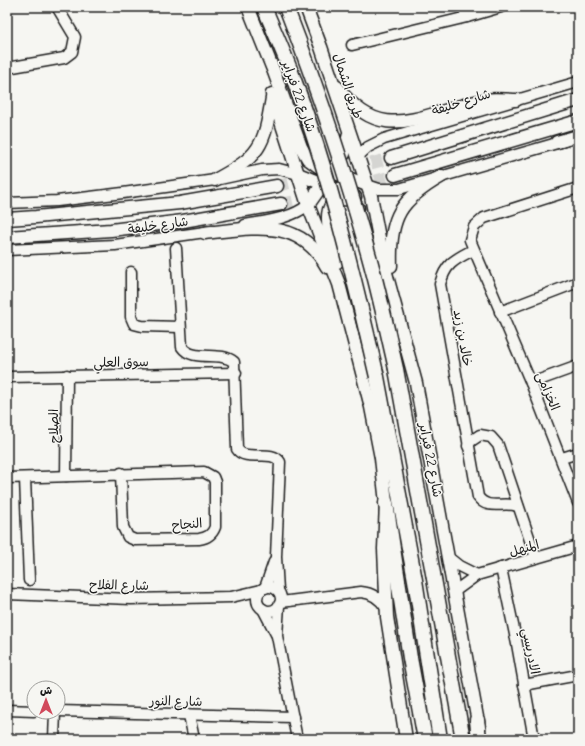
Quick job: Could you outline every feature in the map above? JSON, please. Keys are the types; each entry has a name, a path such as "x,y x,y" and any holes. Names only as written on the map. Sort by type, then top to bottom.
{"highway":[{"name":"شارع 22 فبراير","path":"264,7 294,80 318,152 352,268 377,377 415,580 440,739"},
{"name":"شارع 22 فبراير","path":"286,7 311,73 350,192 374,275 396,369 462,739"},
{"path":"386,503 410,658 425,739"},
{"path":"477,720 480,739"}],"main road":[{"path":"248,7 274,72 301,147 313,164 367,185"},
{"name":"طريق الشمال","path":"306,7 349,133 337,174 329,186 308,205"},
{"path":"215,180 236,169 256,152 267,130 274,72"},
{"path":"332,80 356,108 371,117 386,122 402,122 485,100 516,100"},
{"path":"272,94 308,205 339,284 371,407 381,458 386,503 384,549 386,608 406,739"},
{"path":"391,158 578,100"},
{"path":"395,175 578,121"},
{"path":"301,147 314,151 330,149 349,133"},
{"name":"شارع 22 فبراير","path":"349,133 367,185 374,211 385,269 416,383 455,591 477,720"},
{"path":"558,142 578,137"},
{"path":"337,174 357,157"},
{"path":"298,174 357,198 374,211"},
{"path":"391,288 391,236 397,215 409,198 417,191 442,176"},
{"name":"شارع خليفة","path":"7,219 36,218 180,204 277,186"},
{"path":"316,223 329,186"},
{"path":"339,284 336,257 327,214 330,206 338,200 346,199 358,206 374,249 385,269"},
{"name":"شارع خليفة","path":"7,238 127,228 183,221 281,204"},
{"path":"205,233 265,228 288,231 300,237 317,251 335,280 344,303"}],"street":[{"path":"7,68 64,58 72,52 74,37 57,7"},
{"path":"463,7 467,18"},
{"path":"352,45 467,18 501,7"},
{"name":"شارع خليفة","path":"357,157 368,147 384,139 578,82"},
{"path":"367,185 379,189 399,189 558,142"},
{"path":"7,203 58,201 215,180 273,169 286,170 298,174"},
{"name":"الخزامى","path":"577,192 488,216 476,223 470,240 562,458 578,503"},
{"name":"شارع خليفة","path":"7,250 115,245 205,233 281,218 297,213 308,205"},
{"path":"176,248 182,348 189,354 230,358 234,362 236,373 238,449 244,454 276,458 280,462 276,557 278,590 281,595 277,636 297,739"},
{"name":"خالد بن زيد","path":"473,250 450,263 444,270 440,284 468,446 477,492 481,501 491,506 508,504 518,506"},
{"path":"131,272 131,317 134,324 142,326 180,326"},
{"path":"500,312 578,282"},
{"path":"531,383 578,366"},
{"name":"سوق العلي","path":"7,377 236,373"},
{"name":"الصلاح","path":"66,476 67,375"},
{"path":"468,446 471,441 480,435 486,435 495,440 536,558"},
{"path":"562,458 578,453"},
{"name":"النجاح","path":"7,478 122,473 199,472 209,474 214,482 215,527 213,532 209,536 199,539 135,540 128,538 123,526 122,473"},
{"path":"25,478 29,580"},
{"name":"المنهل","path":"455,591 478,575 578,546"},
{"path":"276,557 263,589 257,598 277,636"},
{"path":"449,558 459,566 478,575"},
{"name":"الادريسي","path":"501,568 534,739"},
{"path":"263,589 272,587 278,590"},
{"name":"شارع الفلاح","path":"7,594 131,599 231,598 263,589"},
{"path":"261,608 270,611 280,603 361,592 378,598 386,608"},
{"name":"شارع الفلاح","path":"231,598 261,608"},
{"path":"524,685 578,675"},
{"path":"7,710 26,711"},
{"name":"شارع النور","path":"66,711 293,717"},
{"path":"189,715 194,739"},
{"path":"54,739 55,720"}],"tunnel":[{"path":"336,173 391,158"},
{"path":"358,186 395,175"},
{"path":"277,186 310,178"},
{"path":"281,204 315,197"}]}
